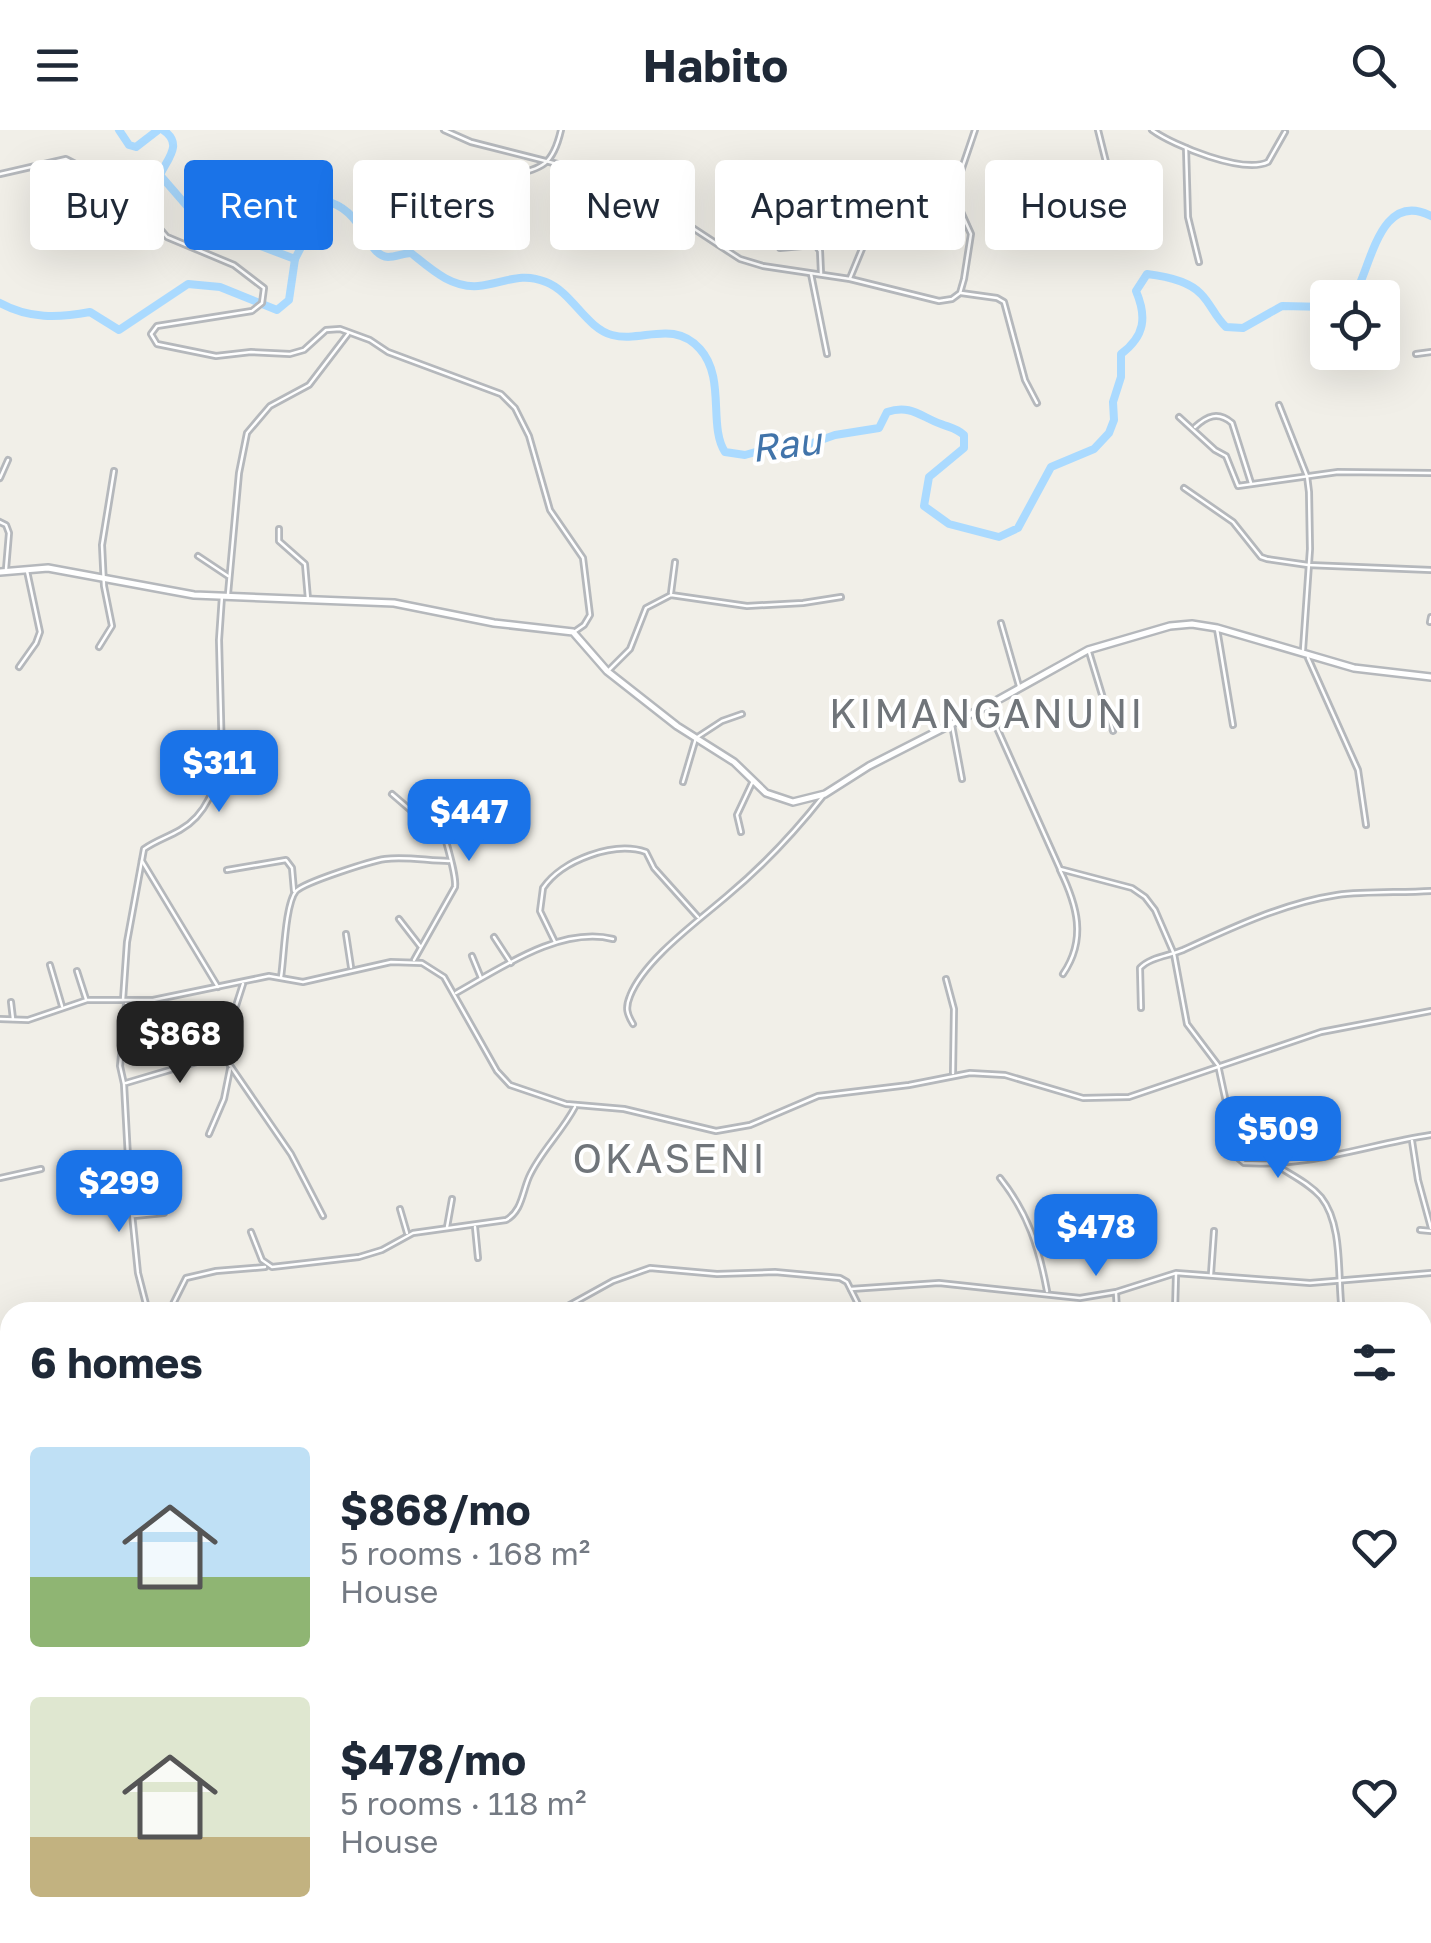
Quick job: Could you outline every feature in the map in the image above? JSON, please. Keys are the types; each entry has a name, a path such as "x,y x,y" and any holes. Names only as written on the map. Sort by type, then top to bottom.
{"street":[{"path":"444,130 472,142 550,161"},
{"path":"551,160 561,130"},
{"path":"695,230 740,260 850,279 940,301 952,299 960,293 971,234 957,203 956,186 975,130"},
{"path":"1098,130 1106,160"},
{"path":"1152,130 1234,164 1255,166 1268,162 1286,132"},
{"path":"1186,146 1188,217 1199,262"},
{"path":"0,174 66,159 112,183 167,237 234,265 264,288 262,303 252,311 156,326 150,334 157,344 218,356 251,352 290,354 304,350 329,329 350,332 400,356 488,386 511,402 537,454 550,510 583,558 590,615 584,625 572,632 494,623 404,604 177,594 48,568 3,572 9,533 0,522"},
{"path":"817,250 823,260 821,274"},
{"path":"850,279 863,250"},
{"path":"811,272 827,354"},
{"path":"960,293 1004,302 1025,380 1037,403"},
{"path":"145,1302 138,1273 120,1066 127,942 144,850 195,820 219,773 219,640 247,432 270,406 309,384 350,332"},
{"path":"1416,354 1431,352"},
{"path":"1279,405 1307,476 1310,525 1304,652 1358,770 1366,825"},
{"path":"1193,428 1212,416 1232,422 1252,485"},
{"path":"1179,417 1226,456 1238,485 1338,472 1431,473"},
{"path":"0,478 8,460"},
{"path":"99,646 112,626 103,577 104,524 114,471"},
{"path":"1184,488 1234,522 1261,557 1308,565 1431,570"},
{"path":"279,529 279,541 306,564 308,601"},
{"path":"198,556 229,577"},
{"path":"671,595 675,562"},
{"path":"19,667 40,632 27,570"},
{"path":"608,671 630,648 646,608 671,595 747,606 802,604 841,597"},
{"path":"1001,623 1019,688"},
{"path":"633,1024 626,1010 634,987 699,918 774,854 824,794 869,766 1088,650 1170,626 1192,624 1354,668 1431,676"},
{"path":"1217,628 1232,724"},
{"path":"572,632 608,671 734,762 766,794 784,802 824,794"},
{"path":"1088,650 1113,731"},
{"path":"987,706 1070,890 1078,924 1076,951 1063,974"},
{"path":"683,782 696,738 722,721 742,714"},
{"path":"952,724 962,779"},
{"path":"741,832 737,815 752,781"},
{"path":"392,794 414,813 438,816 456,877 456,887 413,961"},
{"path":"555,942 540,911 543,888 570,864 614,851 643,850 699,918"},
{"path":"142,860 219,988"},
{"path":"227,870 286,860 292,868 294,892 282,977"},
{"path":"294,892 314,881 382,860 449,861"},
{"path":"1060,869 1117,882 1146,897 1162,922 1174,954 1187,1024 1218,1065 1238,1158 1244,1163 1316,1161 1346,1151 1431,1135"},
{"path":"1141,1008 1142,965 1260,918 1320,899 1431,890"},
{"path":"399,919 421,947"},
{"path":"346,934 352,969"},
{"path":"494,936 512,964"},
{"path":"455,994 555,942 587,936 613,939"},
{"path":"472,956 482,979"},
{"path":"0,1019 28,1020 86,1000 124,1002 269,976 303,982 375,963 413,961 440,971 502,1078 523,1090 576,1106 642,1112 716,1131 750,1125 818,1096 909,1085 953,1074 1005,1074 1071,1096 1122,1098 1320,1032 1431,1011"},
{"path":"50,965 62,1008"},
{"path":"77,971 86,1000"},
{"path":"946,979 954,1009 953,1074"},
{"path":"244,983 226,1037 225,1054 230,1068 291,1154 323,1216"},
{"path":"11,1002 13,1021"},
{"path":"124,1084 225,1054"},
{"path":"208,1134 224,1098 230,1068"},
{"path":"175,1302 186,1278 216,1271 359,1257 382,1250 408,1235 506,1220 516,1212 530,1173 564,1129 576,1106"},
{"path":"1412,1138 1431,1229 1420,1230"},
{"path":"1275,1165 1306,1184 1325,1204 1331,1219 1341,1302"},
{"path":"0,1178 41,1170"},
{"path":"1000,1178 1031,1227 1047,1293"},
{"path":"446,1228 452,1199"},
{"path":"400,1209 408,1235"},
{"path":"133,1216 164,1213"},
{"path":"474,1225 478,1258"},
{"path":"1211,1276 1214,1231"},
{"path":"251,1232 262,1260 270,1266"},
{"path":"580,1302 613,1280 650,1268 840,1278 851,1288 857,1302"},
{"path":"851,1288 939,1283 1072,1298 1116,1292 1176,1273 1291,1283 1431,1272"},
{"path":"1176,1273 1176,1302"},
{"path":"1116,1292 1117,1302"}],"waterway":[{"path":"119,130 129,145 136,147 158,130"},
{"path":"163,130 173,146 160,175 199,220 295,259"},
{"name":"Rau","path":"0,303 44,316 90,312 119,330 188,284 220,287 277,310 289,300 295,259 319,212 332,203 352,216 381,255 411,253 442,276 468,286 537,279 555,287 594,325 612,335 668,333 690,340 708,361 725,452 745,455 770,448 798,448 835,435 879,428 887,412 895,410 916,412 956,429 964,435 964,448 929,477 924,506 949,524 999,537 1018,528 1051,467 1094,449 1109,433 1121,377 1121,354 1142,326 1136,291 1147,274 1196,289 1226,327 1243,328 1282,306 1310,307"},
{"name":"Rau","path":"1361,280 1388,222 1399,213 1413,211 1431,216"}],"district":[{"name":"KIMANGANUNI","path":"987,714"},
{"name":"OKASENI","path":"670,1159"}]}
